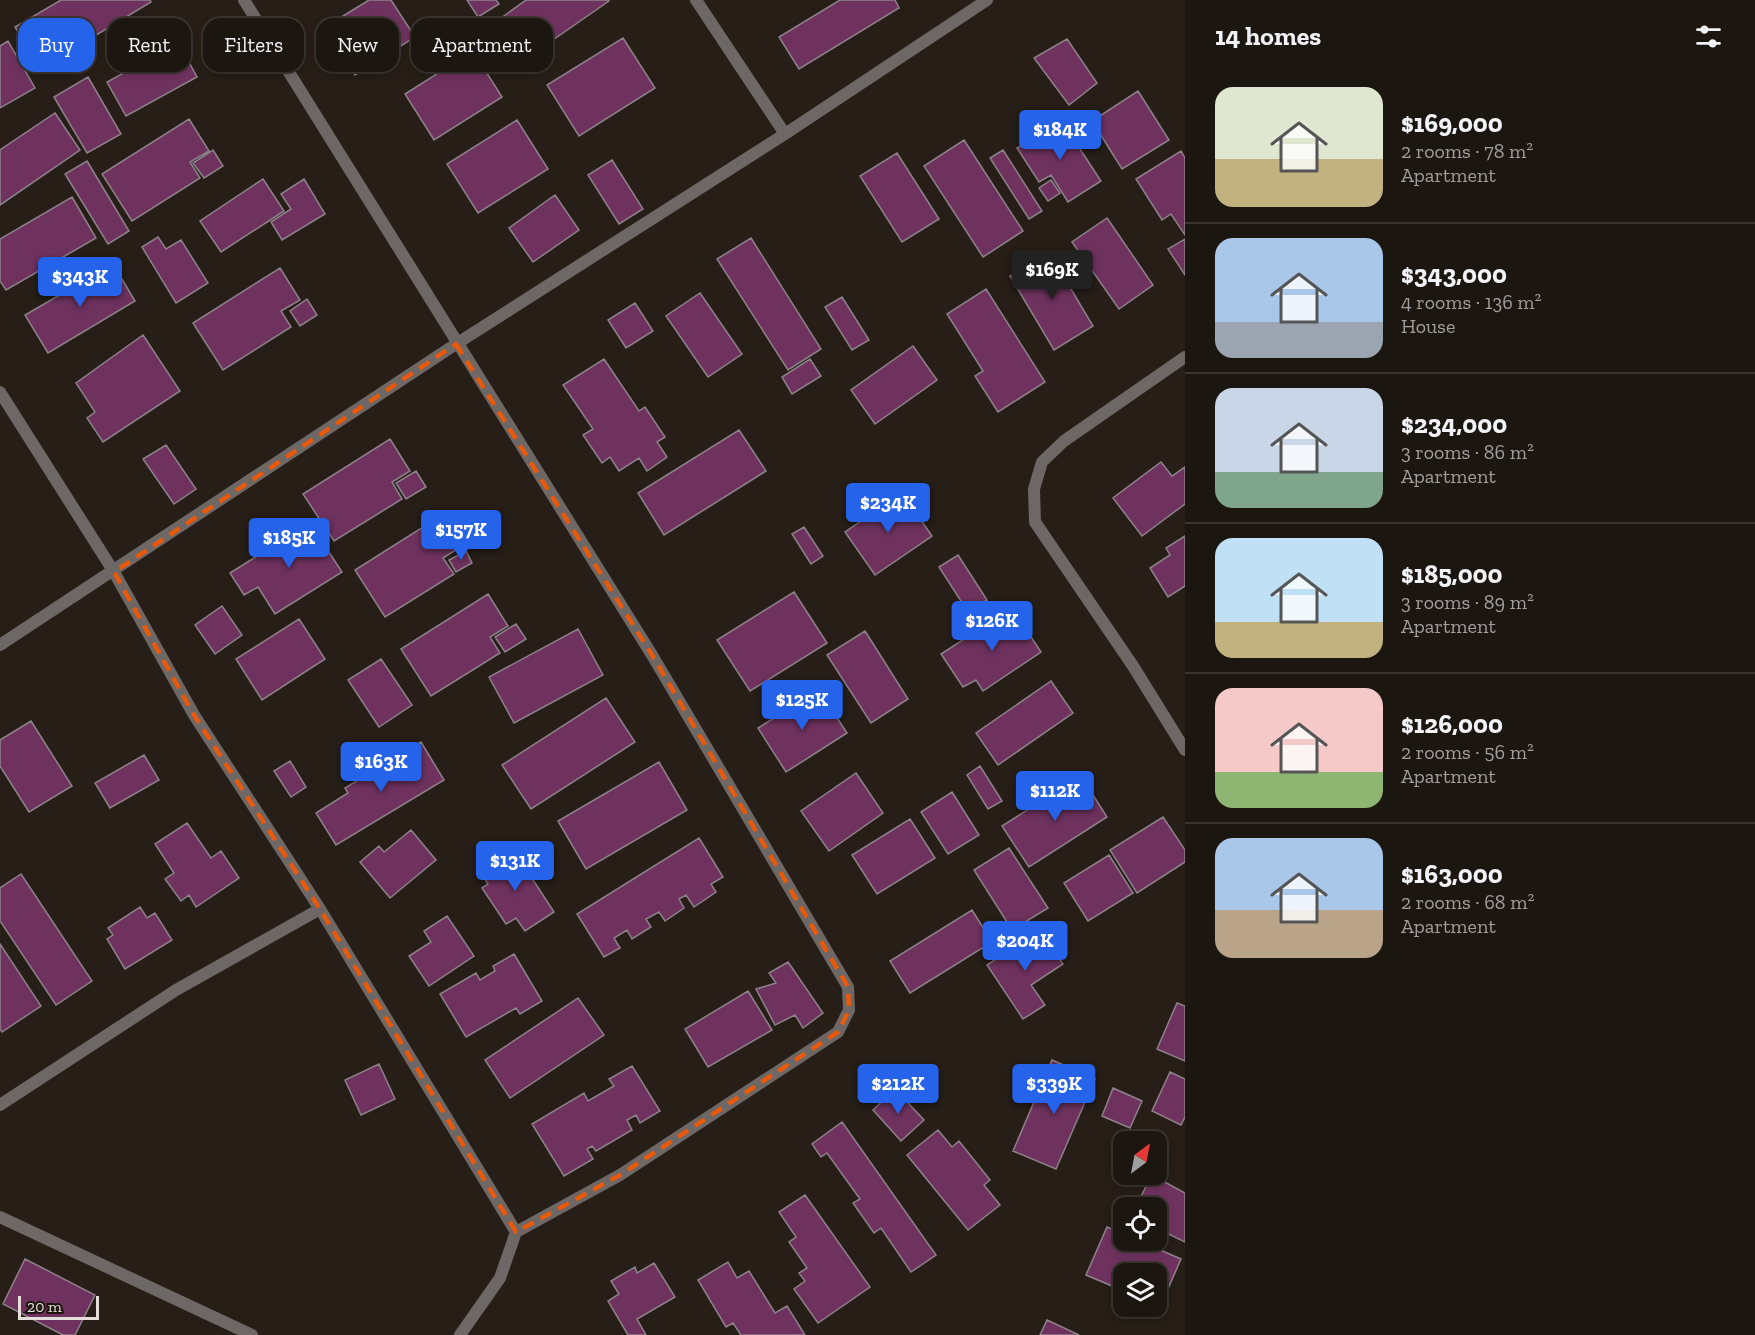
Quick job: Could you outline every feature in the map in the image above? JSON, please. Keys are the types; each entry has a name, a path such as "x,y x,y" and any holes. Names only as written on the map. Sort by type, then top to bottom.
{"street":[{"path":"244,0 456,344 646,645 848,987 849,1010 838,1032 620,1175 516,1232 500,1278 460,1335"},
{"path":"696,0 785,134"},
{"path":"0,645 114,572 456,344 785,134 987,0"},
{"path":"1185,357 1064,441 1042,462 1034,489 1035,522 1133,666 1185,750"},
{"path":"0,392 114,572 194,715 320,909 516,1232"},
{"path":"0,1105 176,990 320,909"},
{"path":"0,1217 252,1335"}],"highlighted area":[{"path":"456,344 652,655 848,987 849,1010 838,1032 620,1175 516,1232 320,909 194,715 114,572"}],"building":[{"path":"61,0 150,0 151,2 124,18 107,18 107,29 95,36 95,18 30,18"},
{"path":"369,0 391,0 411,31 411,40 399,47 399,18 340,18"},
{"path":"467,0 496,0 499,4 478,17"},
{"path":"526,0 609,1 553,40 553,18 501,18"},
{"path":"840,0 895,0 899,8 799,69 779,37"},
{"path":"623,38 655,88 579,136 547,85"},
{"path":"1067,39 1097,83 1069,105 1034,58"},
{"path":"8,41 18,58 18,72 26,72 35,88 0,108 0,46"},
{"path":"191,66 197,77 126,116 107,82 125,72 191,72"},
{"path":"440,72 486,72 502,97 434,140 405,94"},
{"path":"88,77 121,134 87,153 54,97"},
{"path":"1138,91 1169,140 1122,169 1092,121"},
{"path":"55,113 80,150 0,205 0,150"},
{"path":"189,119 209,151 190,162 200,178 132,221 102,174"},
{"path":"517,120 548,169 478,213 447,164"},
{"path":"1061,120 1101,181 1068,202 1051,175 1039,182 1017,148"},
{"path":"964,140 1023,231 983,257 924,166"},
{"path":"213,150 223,166 204,178 193,163"},
{"path":"1003,150 1042,211 1029,219 990,158"},
{"path":"1181,151 1185,158 1185,235 1171,214 1162,220 1136,179"},
{"path":"897,153 939,219 902,242 860,176"},
{"path":"612,160 643,209 619,224 588,175"},
{"path":"87,161 129,231 108,244 65,174"},
{"path":"263,179 284,211 221,252 200,221"},
{"path":"304,179 325,214 282,240 271,222 291,209 281,194"},
{"path":"1051,180 1060,193 1048,201 1039,188"},
{"path":"555,195 579,230 533,262 509,228"},
{"path":"72,197 96,238 6,290 0,281 0,239"},
{"path":"1107,218 1153,285 1119,309 1072,242"},
{"path":"158,237 166,249 181,240 208,283 176,303 142,247"},
{"path":"751,238 821,349 788,370 717,259"},
{"path":"1185,239 1185,275 1168,249"},
{"path":"1049,252 1093,326 1054,350 1010,276"},
{"path":"113,264 135,301 48,353 25,315"},
{"path":"280,268 300,300 281,311 291,327 223,370 193,323"},
{"path":"986,289 1045,382 998,412 975,376 983,371 947,314"},
{"path":"700,293 742,354 708,377 666,316"},
{"path":"842,297 869,340 852,350 825,307"},
{"path":"307,299 317,315 300,326 290,311"},
{"path":"635,303 653,331 626,348 608,320"},
{"path":"143,335 180,391 103,442 87,418 95,412 76,383"},
{"path":"913,346 937,380 875,424 851,390"},
{"path":"604,359 639,411 645,407 665,437 657,442 667,457 647,471 639,458 619,471 610,457 602,463 583,435 593,429 563,385"},
{"path":"810,359 821,376 792,394 782,377"},
{"path":"739,430 766,471 664,535 638,493"},
{"path":"390,439 410,471 392,482 402,499 334,541 303,494"},
{"path":"166,445 196,489 174,504 143,459"},
{"path":"1161,462 1172,476 1185,467 1185,504 1142,536 1113,498"},
{"path":"416,471 426,487 406,499 396,483"},
{"path":"902,493 932,536 875,575 845,532"},
{"path":"442,515 462,546 443,558 454,574 385,617 355,570"},
{"path":"310,523 342,572 275,614 258,587 244,595 230,573"},
{"path":"804,527 823,556 811,564 792,534"},
{"path":"1185,536 1185,586 1168,597 1150,568 1170,555 1166,548"},
{"path":"466,551 472,563 456,572 449,560"},
{"path":"958,555 987,600 968,612 939,567"},
{"path":"794,592 827,643 750,691 717,640"},
{"path":"488,594 508,626 490,637 500,653 431,696 401,649"},
{"path":"222,606 242,635 215,654 195,625"},
{"path":"1012,608 1041,652 983,691 976,680 963,687 941,654"},
{"path":"299,619 325,659 262,700 236,659"},
{"path":"516,624 526,639 505,652 495,637"},
{"path":"578,629 603,675 514,723 489,677"},
{"path":"865,631 908,699 871,723 827,655"},
{"path":"381,659 412,705 379,727 348,680"},
{"path":"1051,681 1073,713 998,765 976,733"},
{"path":"819,690 847,733 786,772 758,728"},
{"path":"606,698 635,742 531,809 502,765"},
{"path":"31,721 72,786 29,812 0,766 0,740"},
{"path":"421,742 444,780 336,845 316,813 348,793 345,788"},
{"path":"144,755 159,780 110,808 95,783"},
{"path":"290,761 306,787 291,797 274,771"},
{"path":"659,762 687,810 586,869 558,821"},
{"path":"980,766 1002,801 988,809 967,775"},
{"path":"856,773 883,813 829,851 801,811"},
{"path":"1081,776 1107,817 1029,867 1002,826"},
{"path":"952,792 979,835 948,854 921,812"},
{"path":"1163,817 1185,850 1185,862 1137,893 1110,850"},
{"path":"910,819 935,858 877,894 852,855"},
{"path":"187,823 211,858 221,851 239,878 196,907 189,895 181,901 165,879 174,873 155,844"},
{"path":"411,830 436,860 390,898 360,862 379,846 384,852"},
{"path":"699,838 723,877 711,884 716,892 694,907 686,895 679,899 684,908 665,921 659,912 646,919 651,927 632,939 627,930 614,938 620,948 604,957 577,914"},
{"path":"1009,848 1048,908 1012,930 974,870"},
{"path":"513,849 554,912 525,931 516,918 506,924 482,888 488,884 480,871"},
{"path":"1109,855 1133,893 1088,921 1064,883"},
{"path":"21,874 92,981 56,1005 0,921 0,888"},
{"path":"140,907 147,918 155,913 172,940 125,969 107,939 113,935 108,928"},
{"path":"972,910 992,942 910,993 890,961"},
{"path":"447,916 474,956 429,986 409,956 431,942 424,931"},
{"path":"1040,930 1063,964 1031,985 1045,1005 1023,1019 987,965"},
{"path":"0,944 41,1006 2,1032 0,1029"},
{"path":"514,954 542,1001 520,1014 516,1008 466,1037 440,994 476,973 480,980 495,971 493,966"},
{"path":"788,962 823,1013 803,1028 795,1015 775,1025 756,989 776,983 769,973"},
{"path":"748,991 772,1030 708,1067 685,1029"},
{"path":"578,998 604,1035 510,1098 485,1060"},
{"path":"1177,1003 1185,1006 1185,1061 1157,1049"},
{"path":"1052,1060 1095,1079 1056,1169 1013,1151"},
{"path":"379,1064 395,1099 361,1115 345,1080"},
{"path":"632,1066 660,1111 640,1123 636,1115 627,1120 632,1130 596,1151 592,1146 587,1149 593,1159 564,1176 532,1124 584,1093 588,1101 614,1086 609,1079"},
{"path":"1170,1072 1185,1079 1185,1117 1181,1125 1152,1111"},
{"path":"1113,1088 1142,1101 1130,1128 1102,1116"},
{"path":"895,1089 924,1120 901,1141 873,1110"},
{"path":"842,1122 936,1255 911,1272 881,1228 874,1233 853,1203 860,1199 827,1153 821,1157 812,1144"},
{"path":"938,1130 952,1147 959,1141 990,1180 984,1185 1000,1205 968,1230 907,1155"},
{"path":"1167,1183 1185,1193 1185,1242 1167,1233 1167,1197 1141,1197 1147,1185 1167,1185"},
{"path":"805,1195 870,1287 818,1323 794,1289 805,1281 799,1273 807,1268 789,1242 796,1237 779,1212"},
{"path":"1107,1227 1113,1229 1113,1251 1162,1251 1181,1259 1167,1291 1167,1263 1113,1263 1113,1286 1086,1275"},
{"path":"25,1259 95,1295 75,1335 63,1335 3,1304"},
{"path":"728,1262 737,1278 749,1271 775,1313 787,1306 805,1335 741,1335 733,1323 726,1327 698,1280"},
{"path":"654,1263 675,1297 637,1319 646,1335 628,1335 608,1301 619,1294 611,1281 635,1267 637,1273"},
{"path":"1047,1320 1079,1335 1040,1335"}]}
